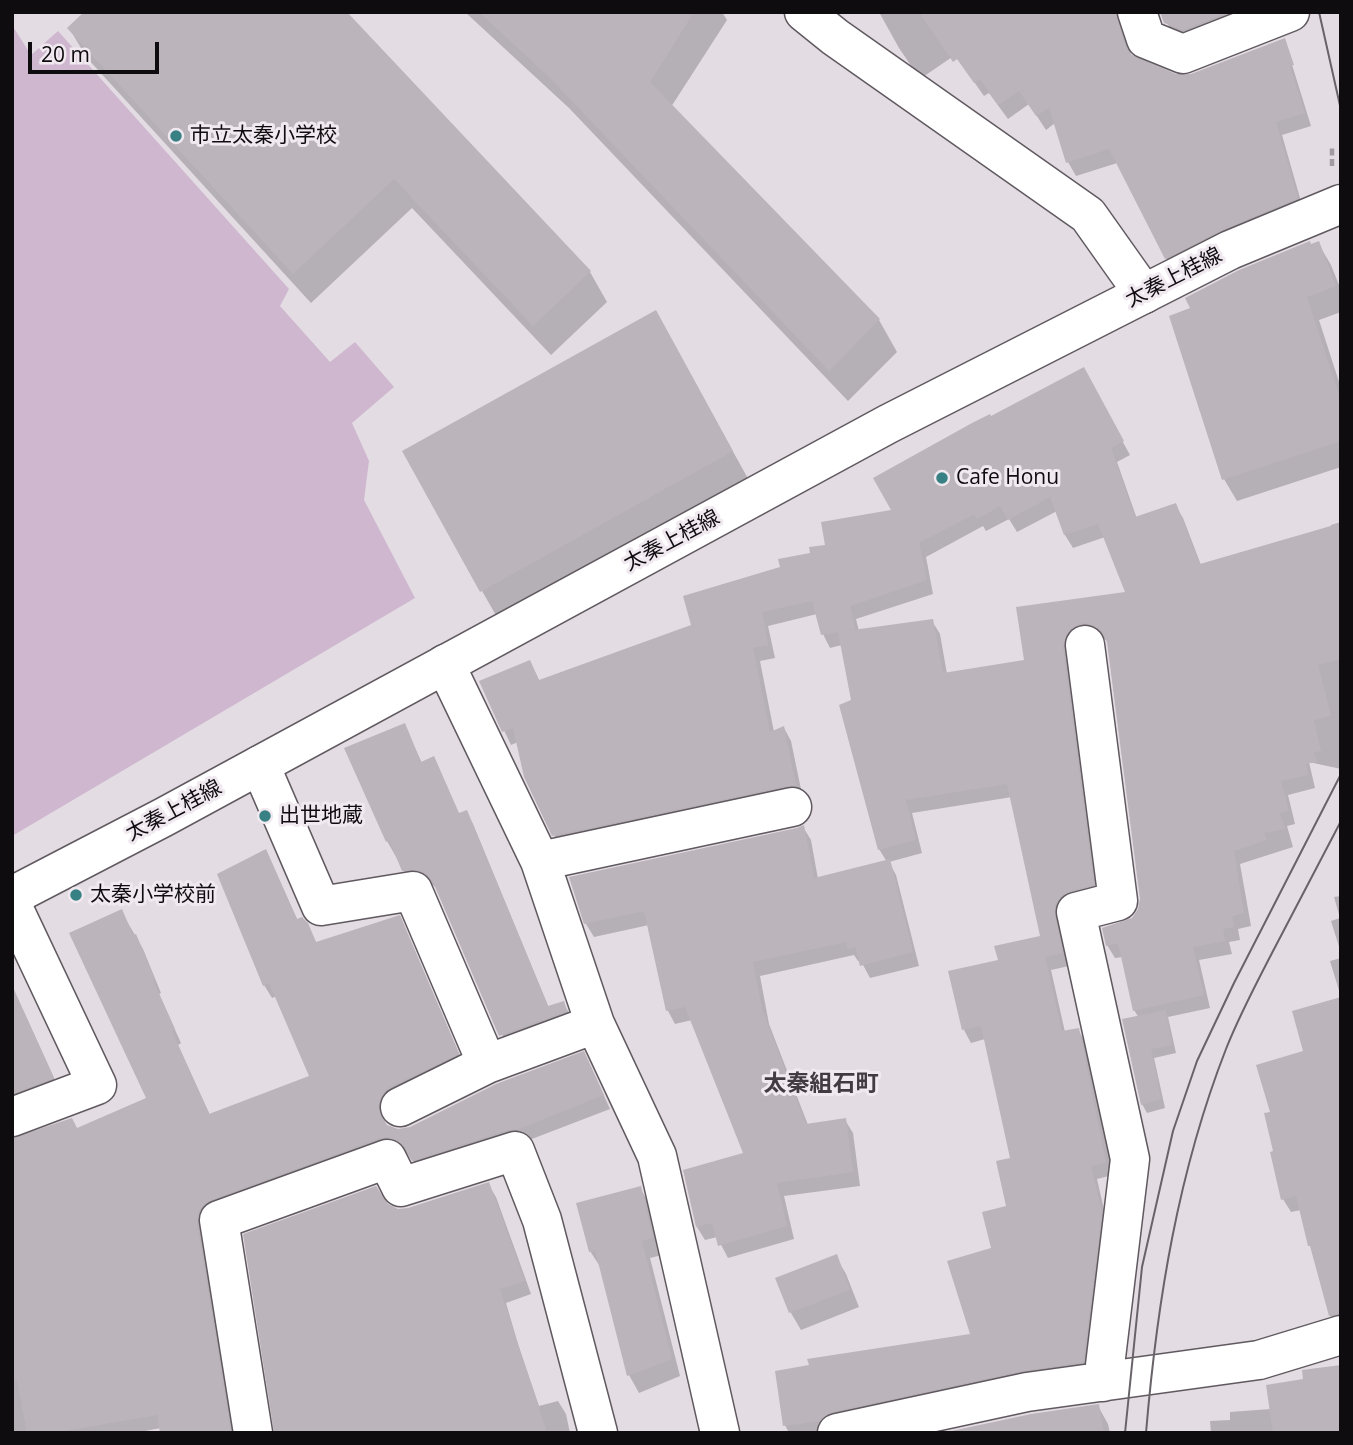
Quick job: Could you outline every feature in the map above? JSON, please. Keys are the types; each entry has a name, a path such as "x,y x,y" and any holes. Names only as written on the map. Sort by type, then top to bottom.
{"main road":[{"path":"804,12 835,37 1088,215 1144,294"},
{"path":"1137,12 1146,39 1183,54 1290,12"},
{"name":"太秦上桂線","path":"12,896 260,765 888,424 1230,250 1341,204"},
{"path":"1085,645 1118,901 1076,912 1130,1159 1103,1382"},
{"path":"445,664 540,861 595,1024 657,1156 720,1433"},
{"path":"260,765 321,906 413,891 488,1064"},
{"path":"540,861 792,807"},
{"path":"12,905 97,1084 12,1117"},
{"path":"400,1107 488,1064 595,1024"},
{"path":"253,1433 219,1220 387,1159 401,1187 515,1151 542,1220 598,1433"},
{"path":"837,1433 1027,1392 1259,1360 1341,1335"}],"shaded area":[{"path":"12,25 31,55 58,31 289,289 280,306 330,362 355,342 394,387 352,423 369,461 364,500 415,598 12,836"}],"building":[{"path":"84,12 347,12 591,271 533,326 394,179 293,274 67,28"},
{"path":"479,12 694,12 650,82 880,319 829,371 549,77"},
{"path":"919,12 1116,12 1125,46 1130,54 1176,74 1191,74 1285,38 1294,65 1290,66 1305,113 1276,122 1298,198 1222,230 1165,259 1109,149 1066,163 1049,108 1036,116 1019,91 998,105 980,79 974,83 957,59 953,62"},
{"path":"1160,12 1229,12 1183,30 1164,23"},
{"path":"1310,241 1311,244 1319,241 1336,286 1307,297 1341,401 1341,441 1222,480 1169,316 1190,308 1185,298 1239,270"},
{"path":"656,310 733,451 480,592 402,451"},
{"path":"1084,367 1124,441 1111,448 1135,517 1176,503 1200,564 1341,523 1341,659 1318,665 1331,716 1314,720 1321,751 1314,752 1317,762 1306,764 1308,775 1281,781 1289,811 1280,813 1285,829 1264,833 1267,840 1234,851 1244,913 1232,916 1234,927 1223,929 1225,941 1193,947 1204,995 1133,1011 1118,943 1106,946 1102,928 1132,918 1140,899 1107,642 1102,631 1093,625 1082,623 1071,628 1065,637 1063,648 1094,885 1070,891 1060,897 1055,905 1055,916 1063,953 1045,957 1062,1031 1079,1028 1106,1162 1091,1166 1102,1212 1083,1362 1022,1371 832,1412 820,1421 783,1426 775,1371 809,1365 807,1359 970,1334 947,1261 991,1248 982,1212 1006,1206 996,1161 1010,1158 981,1026 962,1030 948,971 998,960 994,946 1040,936 1007,784 906,800 916,840 878,850 839,705 851,700 838,632 821,635 812,601 762,612 768,645 753,648 770,732 784,726 796,786 552,836 524,777 513,728 502,732 479,681 530,660 539,680 691,625 683,596 780,567 778,559 810,553 809,547 825,545 821,522 891,510 873,478 972,423 990,414 991,416","holes":["1050,497 1064,535 1098,524 1125,592 1016,607 1024,660 943,673 933,619 838,632 855,629 850,606 927,580 919,543 974,514 977,519 1000,506 1008,520"]},
{"path":"405,723 421,762 434,756 459,813 467,810 548,1006 564,1001 567,1011 499,1036 433,882 420,870 402,871 389,840 386,842 344,748"},
{"path":"804,825 814,878 890,859 913,952 860,966 855,947 848,949 846,942 753,962 762,1009 806,1124 846,1118 853,1172 777,1183 787,1226 718,1246 712,1223 696,1227 683,1170 743,1153 685,1007 666,1011 644,911 584,924 569,877"},
{"path":"266,849 297,919 302,917 308,923 316,942 400,915 459,1054 390,1087 382,1094 378,1106 387,1125 398,1129 410,1127 496,1084 584,1051 604,1095 516,1130 508,1130 412,1161 399,1141 389,1137 380,1138 211,1200 203,1205 198,1213 197,1223 231,1433 160,1433 157,1415 52,1433 27,1433 17,1380 12,1381 12,1138 72,1118 77,1128 146,1098 69,933 122,909 133,935 136,934 175,1029 172,1031 209,1114 309,1076 269,983 263,986 217,874"},
{"path":"12,985 54,1078 12,1094"},
{"path":"1341,997 1341,1314 1329,1316 1296,1196 1281,1200 1264,1113 1270,1112 1256,1065 1303,1051 1292,1011"},
{"path":"1166,1010 1172,1045 1151,1049 1161,1099 1141,1105 1122,1019"},
{"path":"489,1182 525,1281 500,1289 547,1433 274,1433 243,1234 376,1186 388,1204 398,1209"},
{"path":"641,1186 653,1238 642,1241 672,1359 627,1376 595,1250 589,1252 576,1203"},
{"path":"837,1254 850,1290 789,1313 775,1278"},
{"path":"1341,1365 1341,1433 1273,1433 1266,1385 1303,1379 1302,1370"},
{"path":"1099,1404 1104,1433 942,1433 1031,1414"}],"tram line":[{"path":"1319,12 1341,110"},
{"path":"1340,12 1341,18"},
{"path":"1125,1433 1142,1267 1173,1131 1197,1061 1341,774"},
{"path":"1146,1433 1163,1286 1182,1190 1209,1095 1242,1012 1341,821"}],"place":[{"name":"市立太秦小学校","path":"176,136"},
{"name":"Cafe Honu","path":"942,478"},
{"name":"出世地蔵","path":"265,816"},
{"name":"太秦小学校前","path":"76,895"}],"district":[{"name":"太秦組石町","path":"821,1084"}]}
